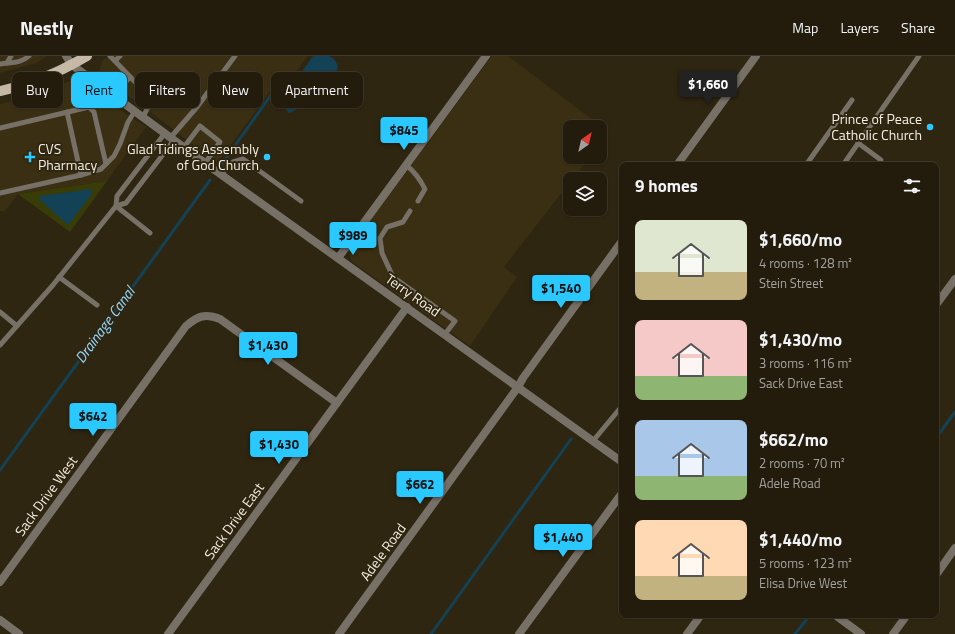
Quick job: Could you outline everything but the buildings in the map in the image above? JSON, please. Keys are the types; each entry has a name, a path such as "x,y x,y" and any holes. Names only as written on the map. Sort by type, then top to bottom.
{"main road":[{"path":"0,91 32,82 72,65 87,56"}],"street":[{"name":"Terry Road","path":"66,56 72,65 81,72"},
{"path":"338,258 486,56"},
{"path":"679,162 756,56"},
{"name":"Terry Road","path":"127,105 619,460"},
{"name":"Adele Road","path":"339,634 619,245"},
{"path":"939,301 955,279"},
{"name":"Sack Drive East","path":"168,634 407,307"},
{"name":"Sack Drive West","path":"0,582 186,326 195,318 212,316 220,319 337,403"},
{"path":"519,634 619,497"},
{"path":"939,571 955,548"},
{"path":"687,634 699,618"},
{"path":"839,618 861,634"},
{"path":"893,634 905,618"},
{"path":"0,620 19,634"}],"lane":[{"path":"7,62 11,56"},
{"path":"0,64 7,62 14,63 29,56"},
{"path":"110,56 149,94 150,103 144,117"},
{"path":"115,61 120,56"},
{"path":"0,345 60,277 116,206 117,196 197,107 235,56"},
{"path":"845,162 920,56"},
{"path":"127,81 130,77"},
{"path":"808,162 852,100"},
{"path":"0,128 89,107 94,112 106,164"},
{"path":"0,193 81,175 101,169 114,156 128,122 135,111"},
{"path":"67,112 81,175"},
{"path":"184,147 200,126 220,142 206,163"},
{"path":"116,206 126,203 170,137"},
{"path":"858,143 881,160 880,162"},
{"path":"221,174 233,162 243,159 301,201"},
{"path":"406,165 416,174 425,189 418,200"},
{"path":"116,206 150,233"},
{"path":"410,211 403,222 387,228 380,238 382,252 393,277 455,321 445,334"},
{"path":"60,277 97,304"},
{"path":"0,312 17,326"},
{"path":"593,441 619,410"}],"shaded area":[{"path":"0,56 47,56 36,63 0,73"},
{"path":"108,56 308,56 296,72 271,72 271,90 263,101 263,72 208,72 208,108 258,108 217,164 145,108 200,108 200,72 135,72 135,101 127,95 127,72 100,72 100,66 103,60"},
{"path":"492,56 508,56 593,120 563,120 563,164 585,164 578,172 563,172 563,191 504,267 517,277 470,346 351,261 348,251"},
{"path":"71,81 71,108 117,108 146,127 107,181 18,194 5,211 0,211 0,104 12,101 12,108 63,108 63,84"}],"green space":[{"path":"107,181 70,232 18,194"}],"water":[{"path":"313,56 329,56 336,62 338,67 337,72 302,72"},
{"path":"284,108 298,108 292,112 289,113"},
{"path":"92,189 91,195 68,225 40,200 40,196"}],"waterway":[{"name":"Drainage Canal","path":"222,164 271,95"},
{"name":"Drainage Canal","path":"0,470 210,180"},
{"path":"939,434 955,412"},
{"path":"431,634 571,439"},
{"name":"Drainage Canal","path":"795,634 808,618"}],"place":[{"name":"Prince of Peace Catholic Church","path":"930,127"},
{"name":"CVS Pharmacy","path":"30,157"},
{"name":"Glad Tidings Assembly of God Church","path":"267,157"}]}
